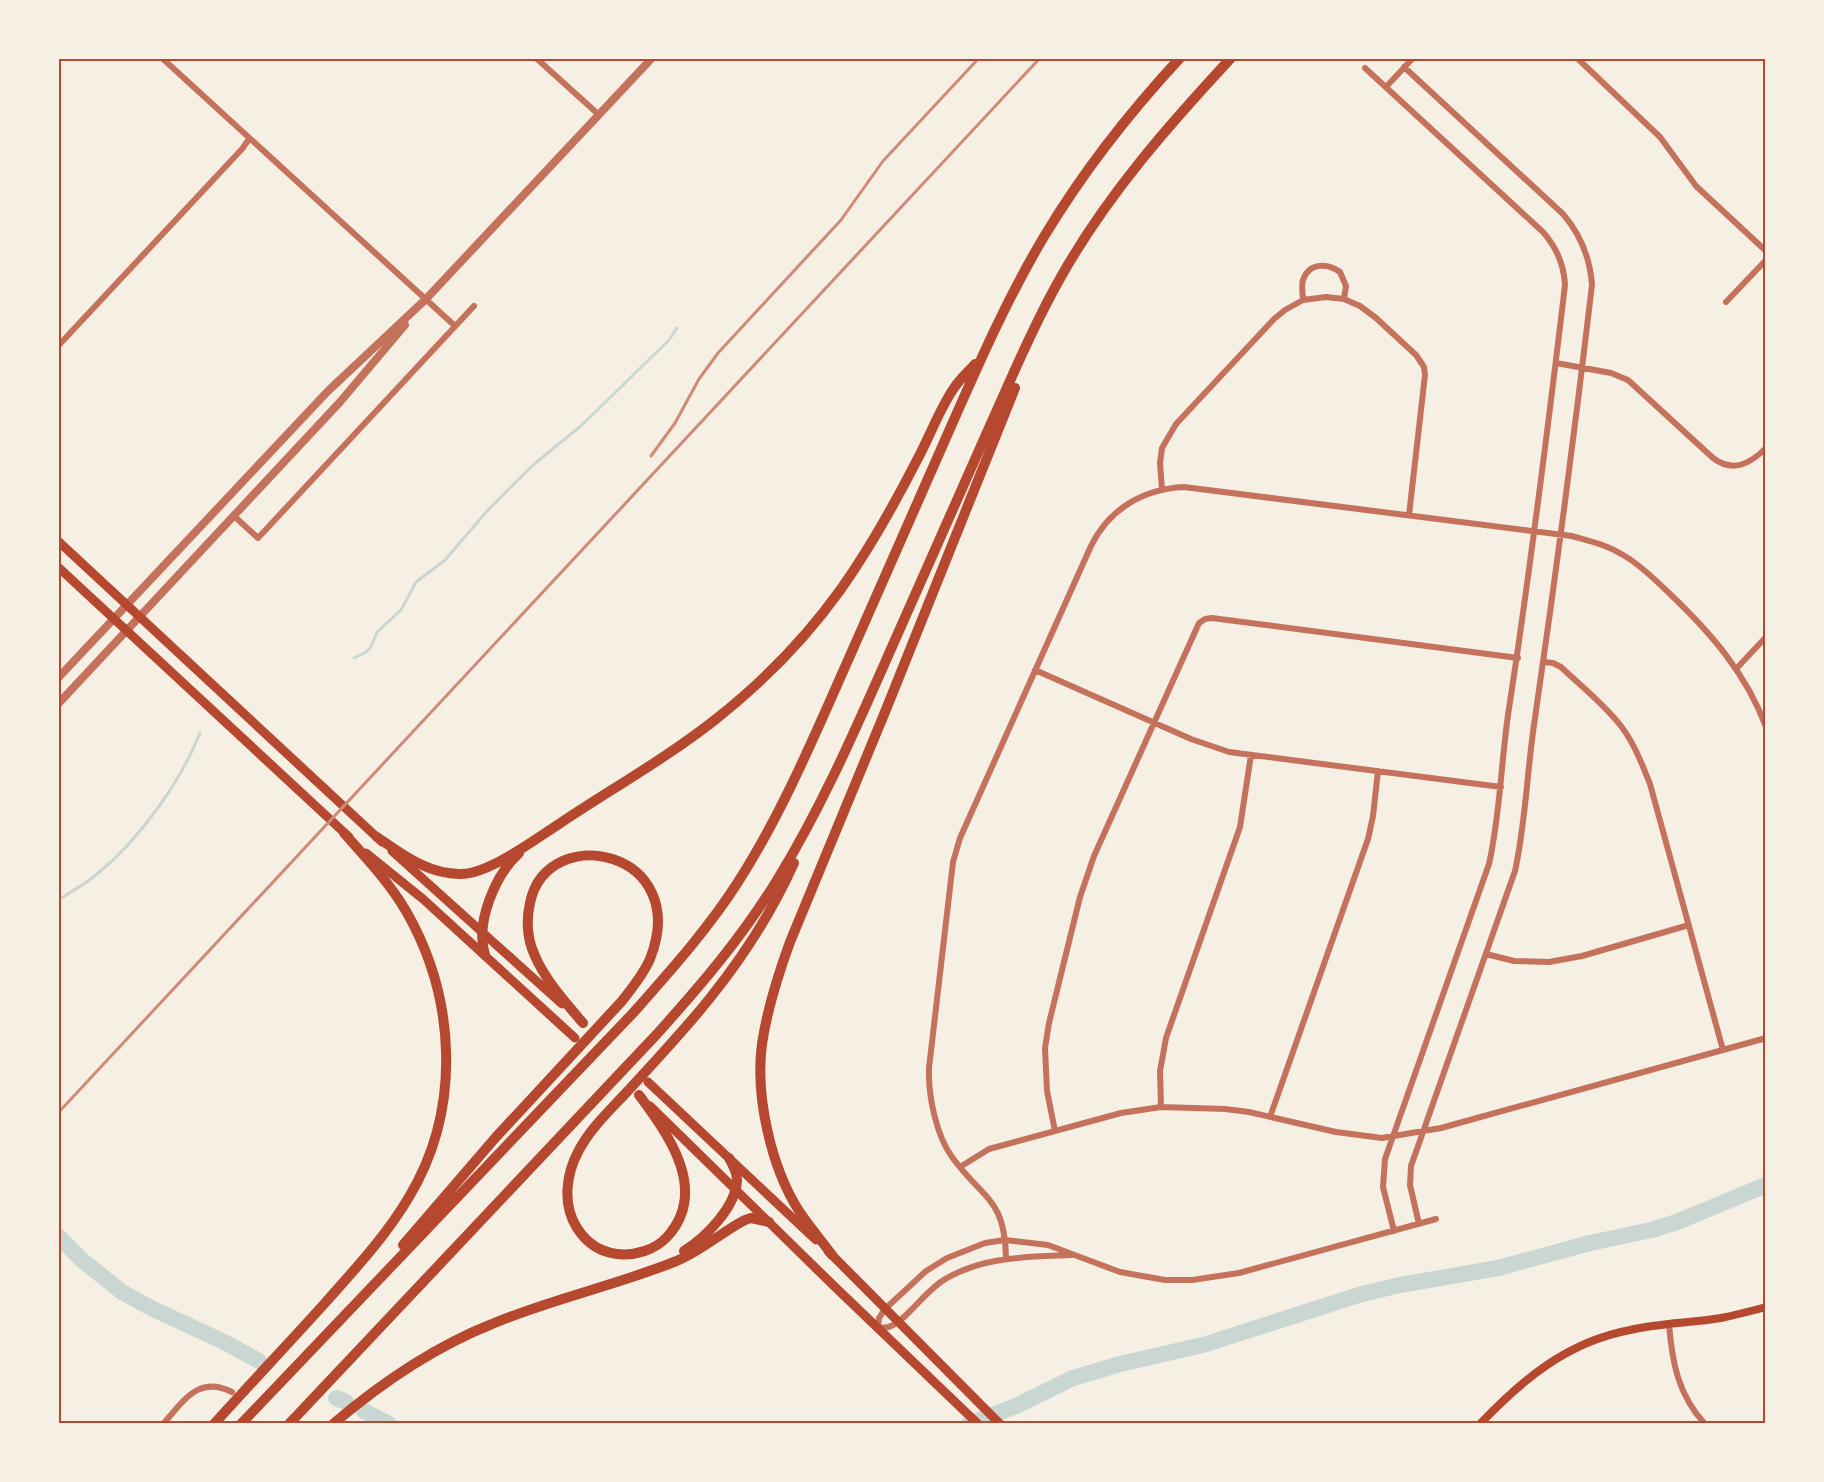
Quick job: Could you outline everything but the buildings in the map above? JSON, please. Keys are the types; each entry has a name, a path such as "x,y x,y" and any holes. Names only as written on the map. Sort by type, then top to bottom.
{"highway":[{"path":"242,1422 634,1012 715,916 769,830 820,724 983,355 1022,275 1065,203 1130,114 1180,58"},
{"path":"638,1094 661,1126 680,1164 685,1186 684,1211 665,1240 642,1252 616,1254 602,1251 590,1243 580,1234 570,1214 567,1192 573,1164 579,1150 601,1119 670,1045 726,977 763,922 788,877 854,734 1005,393 1053,292 1078,248 1117,191 1160,137 1231,58"},
{"path":"832,1255 794,1202 771,1143 766,1121 761,1073 765,1025 779,972 790,942 890,701 1053,292"},
{"path":"377,837 422,866 441,872 464,874 493,864 540,836 696,734 752,688 788,654 824,612 858,564 900,493 954,388 983,355"},
{"path":"289,1424 657,1034 703,981 747,925 776,883 821,803"},
{"path":"214,1424 381,1239 410,1195 438,1129 447,1074 444,1018 436,979 413,924 397,897 373,865 344,833"},
{"path":"485,955 481,931 500,878 516,856 540,836"},
{"path":"341,1318 444,1196 622,1000 644,970 654,947 658,921 654,897 641,877 622,862 611,857 597,855 582,855 568,859 546,874 537,885 531,898 528,927 532,948 542,970 561,997 585,1024"},
{"path":"656,1269 690,1248 709,1232 725,1211 735,1189 737,1176 729,1158"},
{"path":"333,1424 373,1392 415,1365 491,1324 538,1306 619,1283 656,1269 692,1254 745,1220 751,1218 769,1222"}],"main road":[{"path":"58,541 377,837 585,1024"},
{"path":"58,567 344,833 423,898 576,1038"},
{"path":"648,1082 832,1255 1000,1424"},
{"path":"638,1094 978,1424"},
{"path":"1480,1424 1526,1379 1565,1353 1628,1330 1719,1318 1766,1307"}],"street":[{"path":"162,58 455,326"},
{"path":"536,58 598,114"},
{"path":"58,704 340,402 426,299 652,58"},
{"path":"1386,87 1413,58"},
{"path":"1577,58 1651,128 1696,186 1766,251"},
{"path":"1404,67 1563,213 1579,235 1589,262 1592,285 1561,535 1534,720 1520,846 1515,871 1411,1166 1409,1179 1419,1224"},
{"path":"1365,68 1543,232 1556,248 1563,268 1565,285 1518,658 1489,864 1386,1160 1383,1178 1384,1195 1394,1231"},
{"path":"58,346 249,139"},
{"path":"1726,302 1766,260"},
{"path":"1303,300 1303,280 1307,273 1320,265 1327,265 1340,272 1346,286 1344,298"},
{"path":"1162,490 1160,463 1162,448 1167,436 1274,319 1303,300 1326,297 1344,298 1376,318 1416,355 1424,367 1425,375 1409,515"},
{"path":"58,678 328,391 426,299"},
{"path":"234,516 258,538 474,306"},
{"path":"1556,363 1611,373 1628,380 1713,458 1724,465 1743,465 1756,458 1766,448"},
{"path":"1005,1259 1003,1224 995,1205 950,1155 939,1128 932,1101 929,1078 953,862 960,838 1090,546 1111,517 1127,504 1153,491 1184,487 1534,531 1598,543 1634,561 1700,623 1736,669 1756,703 1766,727"},
{"path":"1055,1131 1045,1071 1045,1048 1049,1023 1087,873 1198,623 1212,618 1518,658"},
{"path":"1736,669 1766,637"},
{"path":"1544,662 1560,667 1611,714 1630,739 1650,784 1723,1050"},
{"path":"1035,670 1210,746 1251,755 1501,787"},
{"path":"1161,1107 1160,1071 1166,1038 1240,827 1251,755"},
{"path":"1270,1117 1368,839 1378,771"},
{"path":"1486,954 1514,961 1549,962 1582,956 1689,925"},
{"path":"960,1167 989,1149 1120,1113 1161,1107 1225,1108 1358,1136 1382,1138 1441,1128 1766,1038"},
{"path":"1072,1255 1005,1259 976,1265 946,1278 932,1288 890,1327 878,1328 879,1318 885,1309 926,1271 947,1258 985,1243 1005,1240 1048,1245 1138,1276 1165,1280 1192,1280 1239,1273 1436,1219"},
{"path":"1669,1324 1678,1381 1691,1406 1705,1424"},
{"path":"163,1424 190,1395 200,1388 210,1385 230,1391"}],"waterway":[{"path":"354,658 371,647 377,632 401,610 416,582 445,560 487,511 533,465 582,425 669,340 677,328"},
{"path":"58,900 97,874 143,828 170,791 200,733"},
{"path":"969,1424 1016,1406 1073,1378 1120,1364 1203,1345 1362,1294 1498,1268 1590,1243 1651,1230 1677,1222 1766,1185"},
{"path":"58,1236 83,1261 122,1292 259,1361"},
{"path":"336,1398 346,1402"},
{"path":"364,1411 389,1424"}],"railway":[{"path":"651,456 675,423 699,379 718,353 841,220 883,161 979,58"},
{"path":"58,1113 1040,58"}]}
